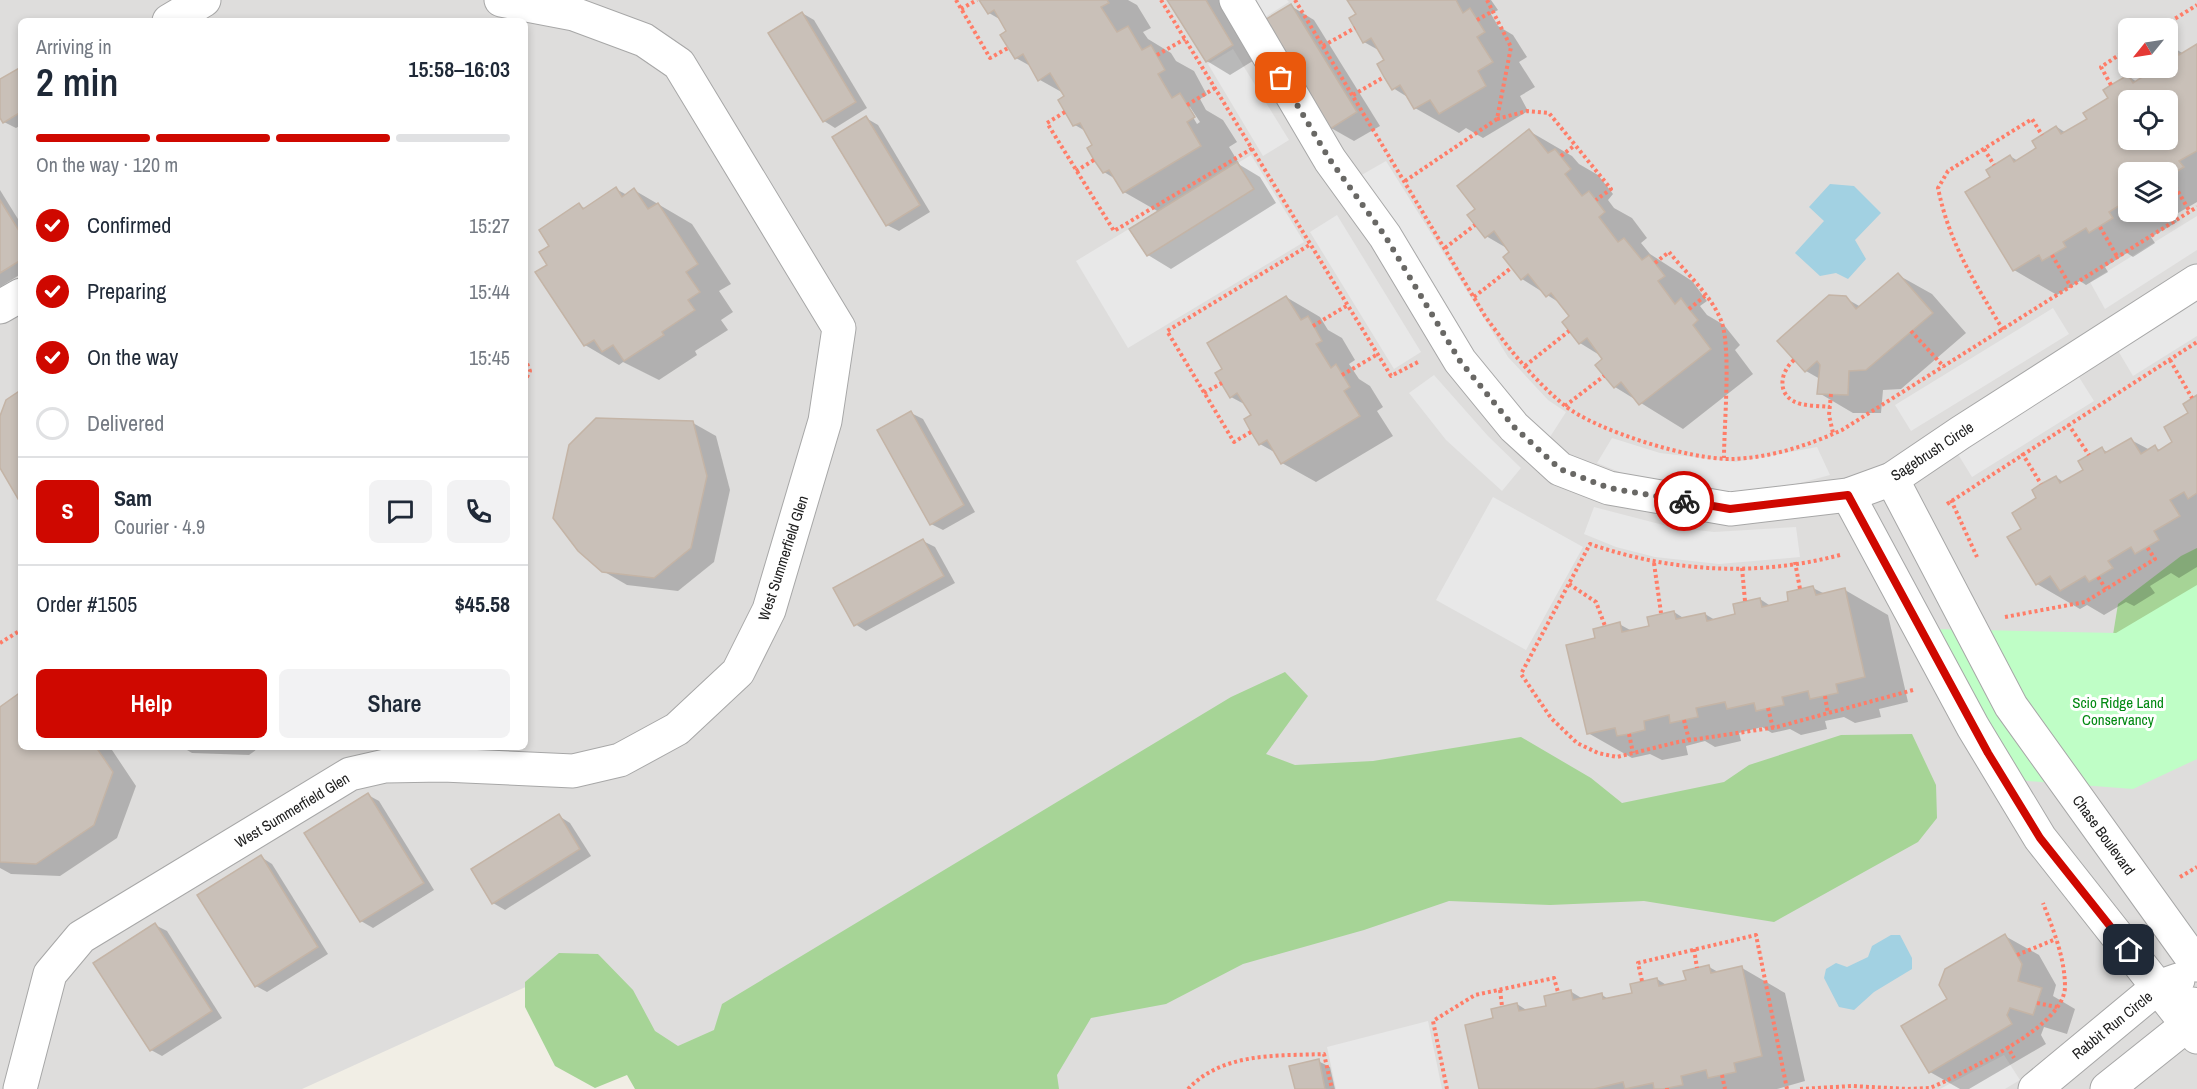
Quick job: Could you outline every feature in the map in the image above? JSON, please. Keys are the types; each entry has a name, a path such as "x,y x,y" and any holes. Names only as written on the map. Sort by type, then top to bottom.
{"street":[{"path":"174,18 204,0"},
{"name":"West Summerfield Glen","path":"20,1089 50,974 81,937 350,774 385,766 443,765 573,771 620,760 677,729 738,672 770,610 825,422 839,328 679,64 644,40 574,14 501,0"},
{"name":"Sagebrush Circle","path":"1236,0 1330,160 1385,236 1460,361 1514,427 1560,469 1609,488 1730,509 1848,495 1892,479 2197,281"},
{"path":"0,307 18,297"},
{"name":"Chase Boulevard","path":"1892,479 2011,706 2197,965"},
{"path":"1848,495 1973,727 2040,838 2192,1031"},
{"path":"1973,727 2011,706"},
{"name":"Rabbit Run Circle","path":"2035,1089 2158,987 2197,974"},
{"path":"2107,1089 2192,1031 2197,990"}],"path":[{"path":"956,0 990,58 1008,48"},
{"path":"961,9 977,0"},
{"path":"1161,0 1391,376 1423,359"},
{"path":"1295,0 1474,297 1510,351 1565,406 1627,437 1675,450 1724,458 1785,451 1833,434 1944,368 2197,207"},
{"path":"1487,0 1511,47 1497,119"},
{"path":"2175,18 2197,4"},
{"path":"1477,20 1493,11"},
{"path":"1323,46 1355,28"},
{"path":"1157,55 1185,39"},
{"path":"2111,85 2101,67 2118,56"},
{"path":"1353,95 1384,77"},
{"path":"1187,105 1215,88"},
{"path":"1405,181 1497,119 1527,111 1549,113 1611,189 1596,200"},
{"path":"1065,112 1047,123 1114,231 1253,148"},
{"path":"2003,330 1960,257 1945,221 1938,188 1948,171 2032,119 2042,135"},
{"path":"1561,156 1575,145"},
{"path":"1984,149 1994,165"},
{"path":"1077,171 1094,160"},
{"path":"2178,191 2190,212"},
{"path":"1445,248 1475,225"},
{"path":"2100,226 2118,258"},
{"path":"1251,432 1234,442 1167,331 1311,244"},
{"path":"1655,263 1669,252 1705,296 1722,323 1725,349 1724,458"},
{"path":"2052,255 2071,287"},
{"path":"1474,297 1511,268"},
{"path":"1689,309 1705,296"},
{"path":"1313,326 1348,305"},
{"path":"1525,366 1569,331"},
{"path":"1911,331 1944,368"},
{"path":"1915,522 2197,342"},
{"path":"1342,375 1378,354"},
{"path":"1794,360 1782,375 1782,387 1788,398 1800,404 1830,407"},
{"path":"2170,360 2192,398"},
{"path":"1565,406 1604,376"},
{"path":"1204,393 1222,382"},
{"path":"1831,394 1833,434"},
{"path":"2068,424 2089,455"},
{"path":"2022,453 2041,484"},
{"path":"1952,500 1980,564"},
{"path":"1874,543 1832,557 1713,570 1654,563 1590,544 1521,674 1551,718 1577,743 1617,757 1689,740 1773,728 1915,689"},
{"path":"2000,607 2004,618 2085,602 2155,559 2147,547"},
{"path":"1795,562 1800,589"},
{"path":"1654,563 1661,614"},
{"path":"1742,568 1745,601"},
{"path":"2098,577 2106,589"},
{"path":"1569,584 1596,602 1605,626"},
{"path":"0,643 18,632"},
{"path":"1910,679 1920,699"},
{"path":"1825,696 1828,714"},
{"path":"1768,708 1773,728"},
{"path":"1684,720 1689,740"},
{"path":"1629,734 1634,753"},
{"path":"2177,879 2197,867"},
{"path":"1800,1089 1852,1086 1930,1088 2038,1028 2058,1008 2065,989 2056,939 2038,895"},
{"path":"1641,981 1638,963 1756,935 1787,1089"},
{"path":"2017,955 2056,939"},
{"path":"1694,950 1697,968"},
{"path":"1447,1089 1432,1021 1475,995 1554,978 1558,992"},
{"path":"1500,990 1502,1006"},
{"path":"2037,1003 2058,1008"},
{"path":"1192,1088 1212,1070 1236,1061 1269,1056 1324,1054 1332,1089"},
{"path":"1722,1075 1725,1089"}],"shaded area":[{"path":"0,0 2197,0 2197,1089 663,1089 598,954 302,1089 0,1089"},
{"path":"1251,0 1287,0 1289,2 1262,19"},
{"path":"1233,49 1289,140 1263,156 1208,64"},
{"path":"1251,155 1304,242 1128,348 1076,261"},
{"path":"1386,161 1508,357 1548,400 1566,412 1550,437 1519,415 1486,378 1358,177"},
{"path":"1337,215 1421,352 1394,369 1310,232"},
{"path":"2197,216 2197,250 2105,309 2090,282"},
{"path":"2197,298 2197,336 2133,376 2117,349"},
{"path":"2053,308 2069,334 1911,431 1895,405"},
{"path":"2077,374 2094,401 1972,477 1956,451"},
{"path":"1434,375 1488,436 1521,468 1502,491 1446,440 1409,393"},
{"path":"1612,438 1660,453 1735,462 1817,447 1830,475 1785,487 1734,493 1632,477 1597,463"},
{"path":"1493,497 1583,547 1526,650 1436,600"},
{"path":"1594,507 1671,527 1714,532 1796,527 1800,557 1719,564 1655,557 1616,547 1584,534"},
{"path":"1428,1021 1442,1089 1336,1089 1327,1047"},
{"path":"2004,1055 2020,1080 2005,1089 1940,1089"}],"green space":[{"path":"2197,548 2197,759 2112,641 2118,604 2181,556"},
{"name":"Scio Ridge Land Conservancy","path":"2197,585 2197,759 2133,789 2002,779 1936,629 2116,633"},
{"path":"1285,672 1308,696 1266,754 1295,765 1373,761 1521,737 1591,778 1622,803 1724,782 1749,765 1841,735 1912,734 1936,785 1937,818 1918,842 1774,922 1644,901 1550,905 1449,901 1364,930 1243,964 1166,1004 1091,1018 1057,1075 1059,1089 635,1089 627,1075 595,1088 555,1066 525,1007 525,982 559,953 598,954 633,990 655,1031 678,1046 714,1030 722,1004 1231,697"}],"water":[{"path":"1830,184 1854,186 1881,213 1855,240 1866,259 1848,279 1836,273 1820,276 1795,253 1824,221 1809,207"},
{"path":"1891,935 1900,935 1912,958 1912,969 1874,992 1854,1010 1839,1007 1824,978 1826,969 1836,963 1847,967 1868,957 1872,946"}],"building":[{"path":"979,0 1107,0 1109,3 1101,7 1117,32 1128,26 1142,50 1151,45 1165,70 1158,74 1172,98 1180,93 1195,117 1187,122 1201,146 1123,193 1109,170 1103,173 1094,160 1087,148 1092,145 1080,123 1073,126 1058,100 1064,96 1050,73 1038,81 1023,54 1015,59 1000,35 1006,31 994,10 988,14"},
{"path":"1167,0 1206,0 1233,45 1206,62"},
{"path":"1347,0 1456,0 1463,13 1470,8 1485,32 1477,37 1493,62 1478,71 1486,86 1439,114 1430,100 1414,109 1400,85 1392,90 1384,77 1377,64 1384,60 1371,38 1363,43 1349,18 1356,14"},
{"path":"1291,4 1357,112 1330,129 1263,21"},
{"path":"802,12 856,102 823,122 768,33"},
{"path":"2197,44 2197,151 2179,161 2184,167 2178,171 2178,162 2118,162 2118,206 2109,212 2113,218 2089,233 2086,228 2063,242 2066,247 2042,261 2039,255 2013,271 1965,192 1990,177 1986,170 2010,155 2014,162 2036,148 2032,141 2056,126 2061,134 2087,119 2083,113 2108,98 2103,90 2123,78 2130,78 2133,83 2141,78 2178,78 2178,53 2179,55"},
{"path":"18,69 18,114 3,123 0,118 0,79"},
{"path":"866,116 920,205 886,226 832,137"},
{"path":"1529,129 1548,153 1555,149 1571,169 1565,174 1582,196 1589,191 1605,212 1599,217 1618,242 1624,238 1642,260 1649,255 1665,276 1658,281 1675,304 1681,298 1698,320 1693,325 1711,349 1639,405 1621,382 1614,388 1595,365 1602,359 1587,338 1579,344 1562,322 1569,316 1551,293 1546,297 1528,274 1521,280 1503,257 1509,252 1494,231 1485,238 1467,215 1475,209 1457,186"},
{"path":"1237,162 1254,189 1147,256 1129,229"},
{"path":"616,187 622,197 634,188 648,209 658,203 698,264 686,272 700,292 688,300 695,310 662,332 664,335 624,361 613,345 602,352 594,340 584,346 535,272 547,265 539,252 549,246 539,230 579,203 583,209"},
{"path":"0,200 18,229 18,262 0,273"},
{"path":"1898,273 1933,313 1866,370 1849,371 1848,395 1817,394 1820,365 1817,361 1805,372 1777,341 1829,295 1846,296 1856,309"},
{"path":"1286,296 1301,320 1308,316 1322,341 1316,344 1331,368 1336,364 1350,387 1344,391 1360,416 1281,464 1267,440 1259,445 1244,419 1251,415 1237,393 1230,398 1215,373 1222,369 1207,343"},
{"path":"18,392 18,499 0,468 0,416 6,400"},
{"path":"2197,395 2197,493 2188,499 2184,492 2170,500 2180,516 2154,531 2159,540 2135,554 2131,547 2108,561 2113,568 2089,582 2085,576 2060,591 2050,576 2036,585 2007,537 2021,529 2012,513 2036,498 2032,490 2041,484 2056,476 2060,483 2083,470 2078,461 2102,447 2105,453 2131,438 2141,454 2155,445 2158,451 2172,442 2164,427 2188,413 2183,404"},
{"path":"911,411 964,505 930,525 877,430"},
{"path":"596,418 693,421 707,476 691,548 654,578 602,572 578,551 553,518 569,445"},
{"path":"923,539 944,576 854,626 833,588"},
{"path":"1813,586 1816,595 1845,588 1865,677 1836,684 1838,693 1810,699 1808,691 1782,697 1784,705 1756,711 1754,703 1727,709 1725,702 1696,708 1698,717 1670,723 1669,715 1644,721 1645,730 1629,734 1617,736 1615,728 1587,734 1566,645 1595,638 1593,629 1620,622 1622,632 1649,626 1647,617 1674,611 1676,619 1705,613 1707,621 1735,614 1733,604 1760,598 1762,607 1788,601 1787,592"},
{"path":"18,694 18,750 98,750 113,772 94,825 36,864 0,862 0,707"},
{"path":"368,793 424,883 360,922 304,833"},
{"path":"559,814 580,849 492,904 471,869"},
{"path":"261,855 318,947 255,987 197,895"},
{"path":"155,923 212,1011 150,1051 93,963"},
{"path":"2005,934 2022,964 2018,981 2042,988 2033,1015 2010,1008 2007,1015 2012,1024 1929,1073 1901,1026 1947,999 1939,985 1945,969"},
{"path":"1709,965 1711,973 1742,966 1762,1056 1734,1063 1736,1072 1708,1078 1706,1070 1681,1076 1683,1085 1663,1089 1654,1089 1653,1083 1625,1089 1623,1082 1594,1089 1479,1089 1465,1025 1493,1018 1491,1009 1517,1003 1519,1011 1546,1006 1544,996 1571,990 1573,1000 1602,993 1603,999 1632,993 1630,984 1657,978 1659,986 1686,980 1683,971"},
{"path":"1319,1059 1325,1089 1295,1089 1289,1066"}],"way so far":[{"path":"1281,78 1330,160 1385,236 1460,361 1514,427 1560,469 1609,488 1684,501"}],"route":[{"path":"1684,501 1730,509 1848,495 1973,727 2040,838 2129,950"}]}
